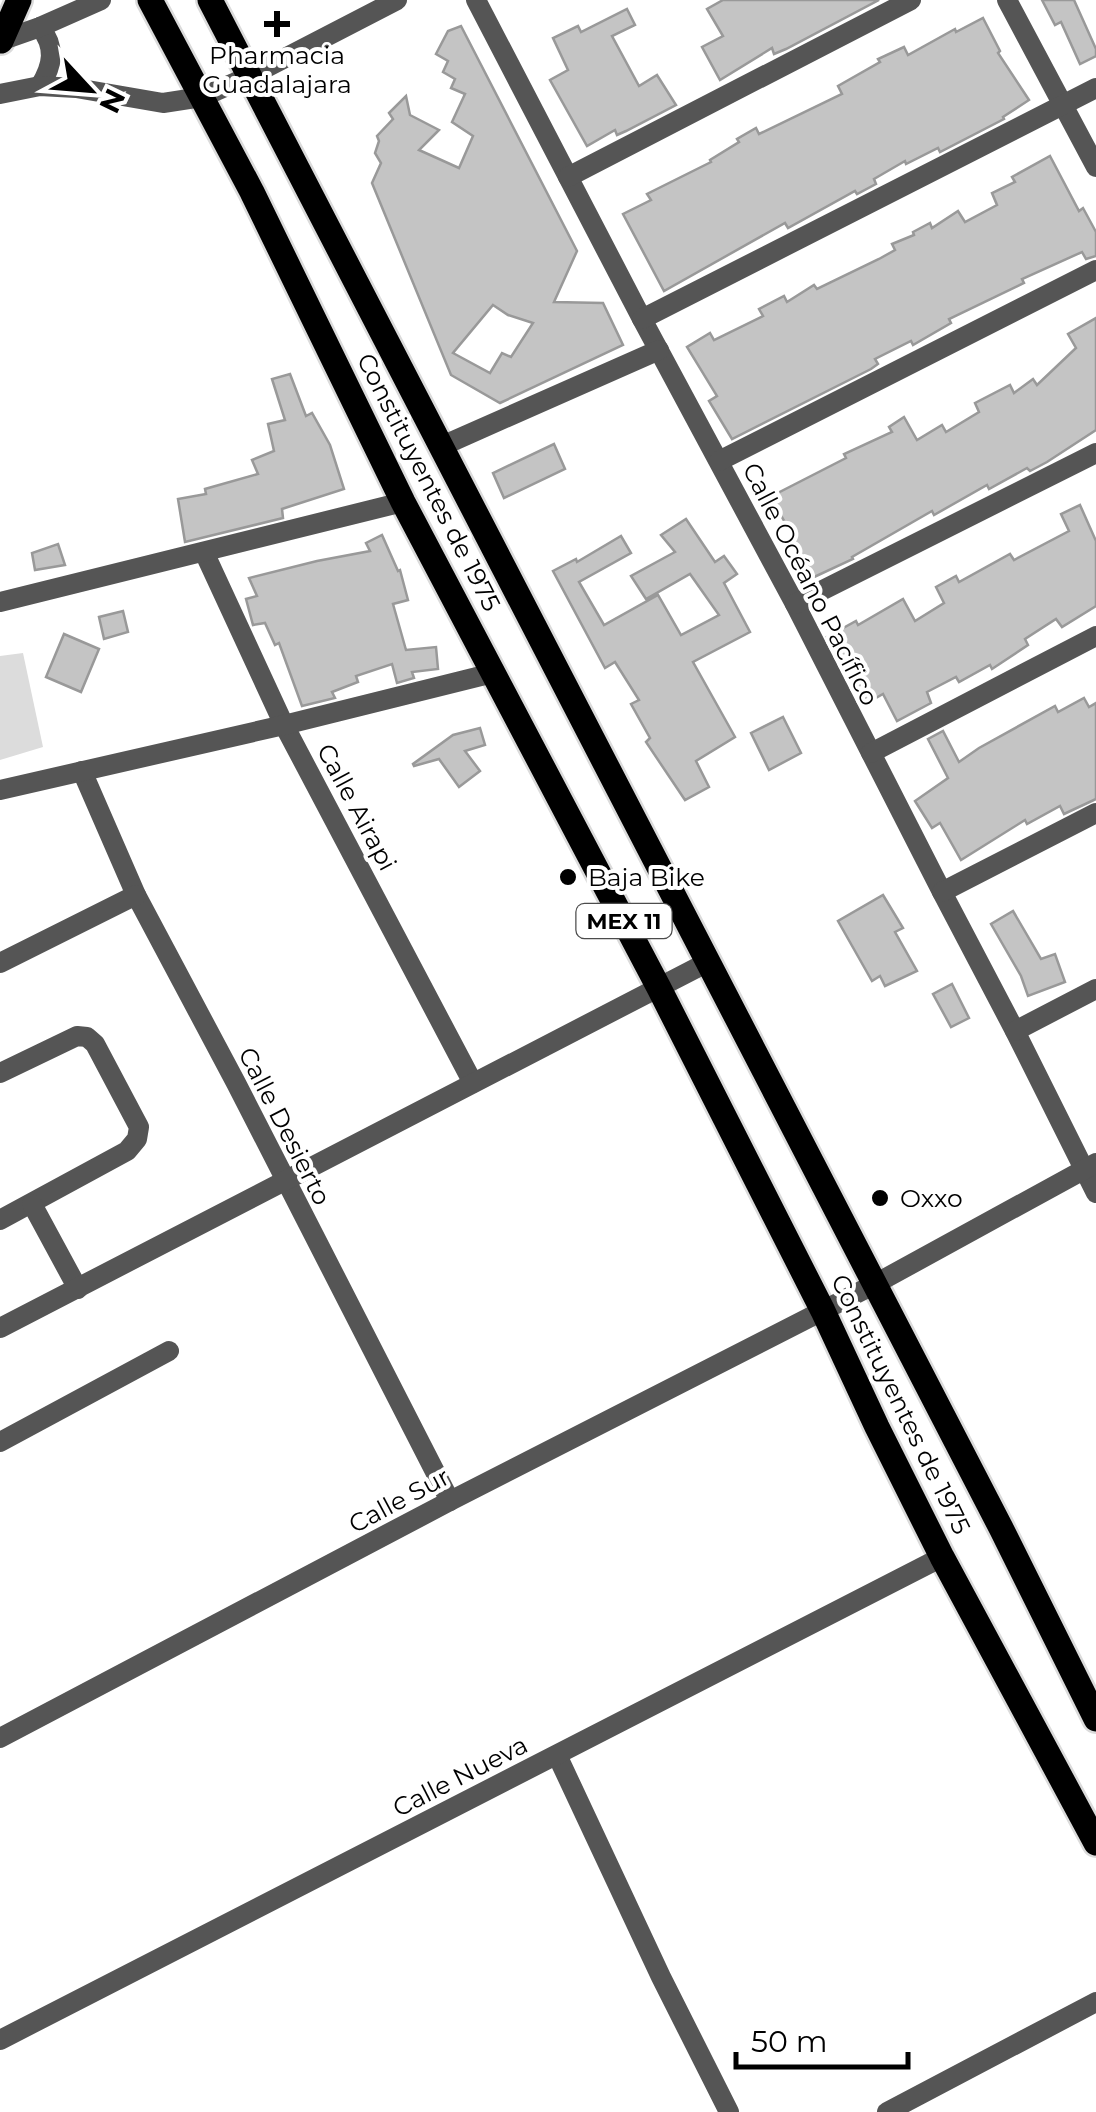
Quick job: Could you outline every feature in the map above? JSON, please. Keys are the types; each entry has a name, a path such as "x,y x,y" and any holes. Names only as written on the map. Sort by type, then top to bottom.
{"main road":[{"path":"0,41 19,0"},
{"name":"Constituyentes de 1975","path":"150,0 252,192 404,502 659,988 823,1311 942,1557 1096,1842"},
{"name":"Constituyentes de 1975","path":"210,0 1001,1528 1096,1719"}],"street":[{"path":"0,41 102,0"},
{"path":"0,94 40,86 163,103 202,97 397,0"},
{"name":"Calle Océano Pacífico","path":"476,0 942,892 1090,1166 1096,1194"},
{"path":"568,177 911,0"},
{"path":"1007,0 1096,167"},
{"path":"40,27 48,37 52,62 40,86"},
{"path":"642,319 1096,88"},
{"path":"719,461 1096,270"},
{"path":"442,446 659,350"},
{"path":"794,604 1096,452"},
{"path":"0,602 404,502"},
{"name":"Calle Airapi","path":"204,552 284,725 474,1082"},
{"path":"871,753 1096,636"},
{"path":"0,790 493,673"},
{"name":"Calle Desierto","path":"82,771 136,895 450,1502"},
{"path":"942,892 1096,813"},
{"path":"0,963 136,895"},
{"path":"0,1328 708,962"},
{"path":"1015,1030 1096,989"},
{"path":"0,1074 77,1036 87,1038 95,1044 139,1128 137,1139 127,1151 0,1220"},
{"name":"Calle Sur","path":"0,1738 875,1284 1090,1166"},
{"path":"32,1204 78,1288"},
{"path":"0,1442 169,1350"},
{"name":"Calle Nueva","path":"0,2040 942,1557"},
{"path":"558,1755 661,1977 729,2112"},
{"path":"888,2112 1096,2002"}],"shaded area":[{"path":"23,653 43,747 0,760 0,656"}],"building":[{"path":"723,0 879,0 786,49 774,54 772,48 720,80 702,47 723,36 707,9"},
{"path":"1042,0 1074,0 1096,56 1080,64 1061,22 1055,25"},
{"path":"627,9 635,25 612,36 639,86 657,75 676,105 587,146 550,80 568,70 553,38 578,26 581,32"},
{"path":"983,18 998,53 1029,100 1004,119 940,152 938,148 906,164 905,161 874,179 876,184 857,194 855,191 788,228 785,223 664,291 623,214 651,200 647,194 711,162 756,128 759,134 842,94 838,86 880,62 878,59 904,47 908,55"},
{"path":"461,26 577,251 554,302 603,303 623,345 500,403 451,375 372,183 381,163 375,153 377,136 393,119 389,113 406,96 410,115 439,130 419,150 459,168 473,136 452,122 465,94 451,88 455,79 443,72 448,61 436,54 448,31","holes":["493,305 533,323 511,357 502,353 490,373 453,353"]},
{"path":"1050,156 1079,211 1083,208 1096,232 1096,256 1086,259 1082,252 1022,279 1024,283 949,319 951,323 913,345 911,341 875,359 878,364 871,369 732,439 709,401 717,396 687,347 710,333 714,340 763,316 759,309 784,296 787,302 814,285 817,289 879,259 895,250 892,244 930,223 932,228 958,211 965,222 997,205 992,193 1015,182 1012,177"},
{"path":"1096,318 1096,430 1030,471 1027,468 989,489 987,485 934,515 932,511 853,559 812,578 770,497 846,458 844,454 892,432 889,427 904,417 917,440 942,425 946,432 979,412 975,403 1010,385 1014,393 1033,379 1037,385 1076,348 1068,334"},
{"path":"290,374 306,416 312,413 330,445 344,489 282,509 283,518 185,542 178,499 206,494 205,489 258,474 252,460 274,451 268,424 285,420 272,379"},
{"path":"554,444 565,469 504,498 493,473"},
{"path":"1080,505 1096,541 1096,606 1062,627 1056,619 1025,639 1028,645 992,669 990,665 959,682 956,677 927,692 931,703 897,721 883,694 867,703 827,637 856,621 858,625 903,599 915,621 944,603 936,587 956,576 959,582 1010,554 1014,560 1069,531 1061,514"},
{"path":"686,519 715,562 724,556 737,574 724,583 750,632 693,662 735,737 696,761 709,787 685,800 646,742 650,738 631,704 639,700 615,662 605,668 553,571 621,536 631,553 579,582 604,625 658,595 681,635 719,615 690,574 646,599 631,576 675,552 661,535"},
{"path":"382,535 400,570 408,600 393,604 406,650 436,647 438,669 412,672 414,678 397,683 392,664 356,676 358,682 332,692 335,698 302,706 279,643 275,645 265,623 253,625 246,599 257,596 249,578 370,551 366,543"},
{"path":"58,544 65,565 35,570 32,553"},
{"path":"123,611 128,632 104,639 99,617"},
{"path":"64,634 99,649 81,692 46,677"},
{"path":"1084,698 1089,707 1096,703 1096,799 1064,814 1060,806 1027,824 1025,820 961,860 940,823 932,828 915,801 948,778 928,739 943,731 959,762 1055,706 1058,712"},
{"path":"783,717 801,753 769,770 751,733"},
{"path":"480,728 485,745 465,751 480,771 459,787 439,759 414,766 453,735"},
{"path":"883,895 903,928 895,932 917,971 885,986 880,976 872,981 838,921"},
{"path":"1013,911 1041,959 1055,954 1065,982 1028,996 991,924"},
{"path":"952,984 969,1018 951,1027 933,994"}],"place":[{"name":"Pharmacia Guadalajara","path":"277,24"},
{"name":"Baja Bike","path":"568,877"},
{"name":"Oxxo","path":"880,1198"}]}
